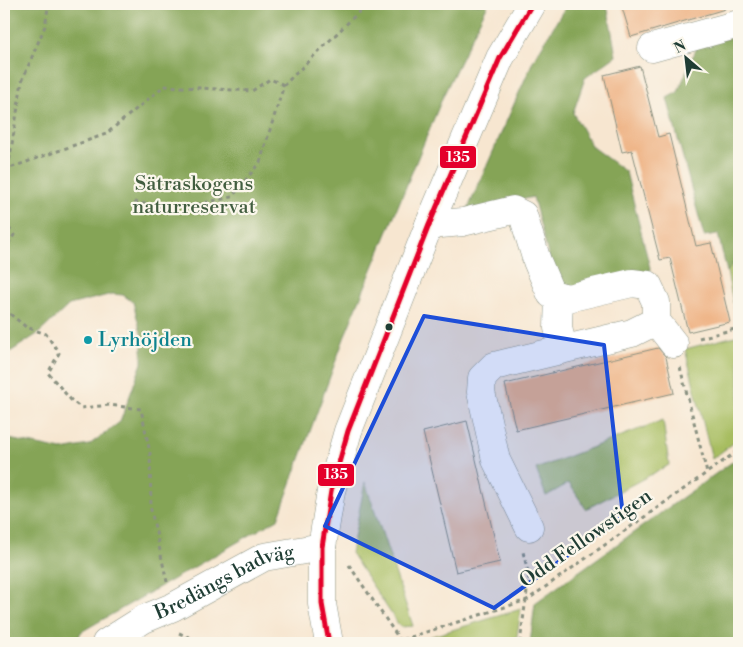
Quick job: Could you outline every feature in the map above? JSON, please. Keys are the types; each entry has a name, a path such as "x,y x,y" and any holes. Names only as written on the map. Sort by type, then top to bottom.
{"street":[{"path":"329,643 322,604 322,547 331,490 348,431 429,225 500,58 532,4"},
{"path":"652,48 739,24"},
{"path":"429,225 462,222 513,210 523,215 537,262 551,294 568,298 632,283 648,285 656,302 656,321 674,344"},
{"path":"559,296 558,328 563,348"},
{"path":"529,526 496,460 481,392 482,378 494,366 632,333 656,321"},
{"name":"Bredängs badväg","path":"106,643 144,619 173,607 264,557 322,547"}],"path":[{"path":"4,175 22,81 45,26 48,8 54,4"},
{"path":"134,202 175,209 232,197 260,162 284,85 364,7"},
{"path":"5,170 106,134 164,86 252,92 270,79 284,85"},
{"path":"4,221 14,235 4,250"},
{"path":"4,309 26,327 46,334 59,354 48,373 71,400 81,408 110,405 141,409 150,453 151,510 173,607"},
{"path":"707,473 674,344 739,328"},
{"name":"Odd Fellowstigen","path":"378,643 401,642 527,600 739,450"},
{"path":"520,643 529,576 518,531 529,526"},
{"path":"322,547 340,552 401,642"}],"highlighted area":[{"path":"424,316 604,345 623,516 494,608 325,526"}],"green space":[{"name":"Sätraskogens naturreservat","path":"4,4 488,4 444,94 346,333 278,519 81,632 76,643 4,643 4,438 62,450 89,445 120,422 142,363 142,337 133,302 123,295 112,294 69,305 39,333 4,356"},
{"path":"567,4 607,4 616,56 585,78 573,113 592,147 626,172 651,272 559,296 533,197 466,213 533,61"},
{"path":"739,36 739,254 727,272 718,234 704,236 667,98 678,92 698,44"},
{"path":"739,254 739,322 737,322 727,272"},
{"path":"739,335 739,439 712,459 685,349"},
{"path":"663,420 669,465 586,509 569,483 546,496 536,469"},
{"path":"739,457 739,643 530,643 535,603"},
{"path":"365,482 413,626 400,627 351,553"},
{"path":"521,609 516,643 416,643 416,641"}],"building":[{"path":"621,4 724,4 725,9 631,37"},
{"path":"640,66 658,137 669,134 696,246 711,243 730,322 688,332 670,258 660,260 632,150 622,152 604,75"},
{"path":"658,348 666,357 674,393 516,430 505,384"},
{"path":"467,421 500,562 456,572 423,432"}],"transit line":[{"name":"135","path":"329,643 322,604 322,547 331,491 348,431 429,225 500,58 532,4"}],"place":[{"name":"Lyrhöjden","path":"88,340"}]}
